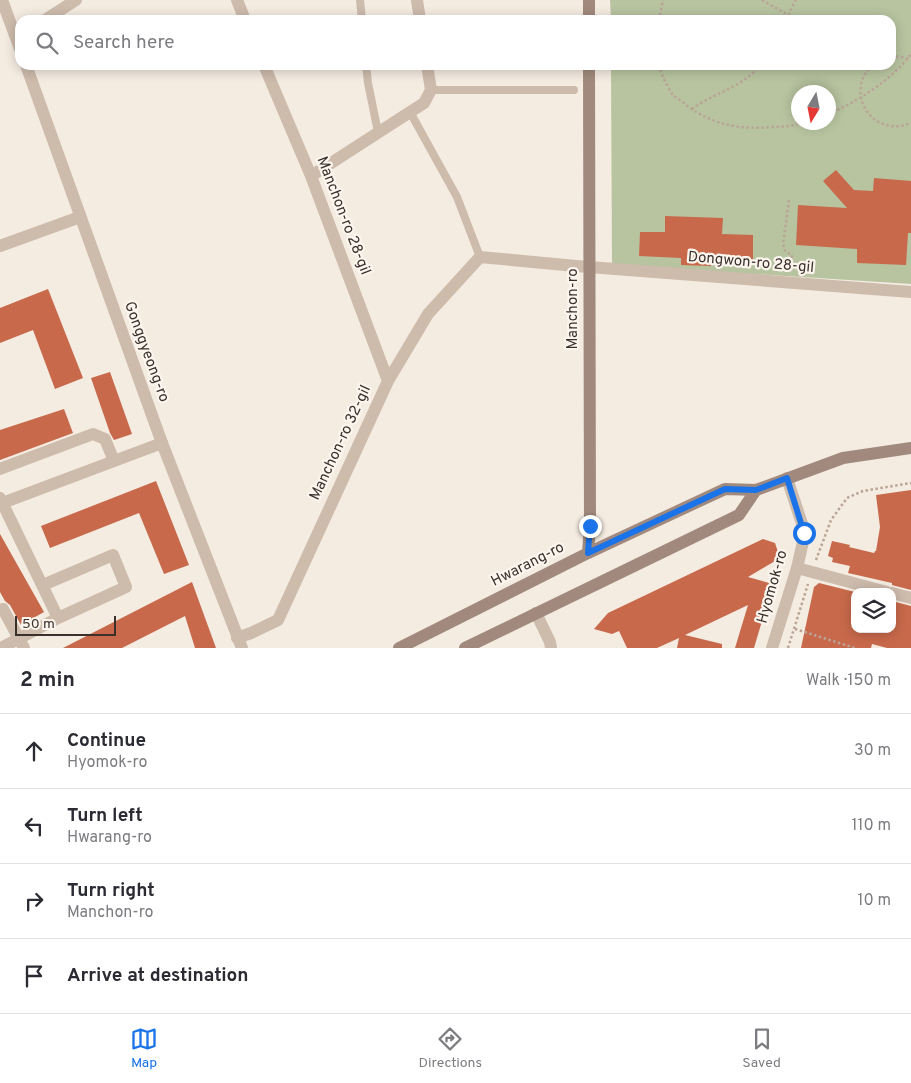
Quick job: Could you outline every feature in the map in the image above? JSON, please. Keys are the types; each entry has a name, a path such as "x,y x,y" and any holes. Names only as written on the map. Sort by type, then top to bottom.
{"main road":[{"path":"589,0 589,15"},
{"name":"Manchon-ro","path":"588,553 590,526 589,70"},
{"name":"Hwarang-ro","path":"400,648 588,553 725,489 756,490 843,458 911,448"},
{"path":"465,648 739,514 756,490"}],"street":[{"path":"2,0 15,32"},
{"path":"53,15 76,0"},
{"path":"237,0 243,15"},
{"path":"417,0 419,15"},
{"name":"Gonggyeong-ro","path":"28,70 162,442 239,643"},
{"name":"Manchon-ro 28-gil","path":"266,70 311,176 388,380"},
{"path":"311,176 424,103 432,90 428,70"},
{"path":"0,246 80,217"},
{"path":"480,257 589,266"},
{"name":"Manchon-ro 32-gil","path":"239,643 251,633 278,620 388,380 428,314 480,257"},
{"name":"Dongwon-ro 28-gil","path":"589,266 911,292"},
{"path":"0,469 93,434 105,439 114,461"},
{"path":"58,618 1,502 162,442"},
{"name":"Hyomok-ro","path":"772,648 796,568 804,533 787,478"},
{"path":"1,648 22,643 58,618 126,587 113,555 43,585"},
{"path":"796,568 872,588"},
{"path":"896,594 911,598"},
{"path":"0,610 3,608 22,643"},
{"path":"536,613 551,648"}],"lane":[{"path":"360,0 362,15"},
{"path":"367,70 378,132"},
{"path":"432,90 574,90"},
{"path":"410,112 458,197 480,257"}],"path":[{"path":"660,15 663,0"},
{"path":"762,0 787,15"},
{"path":"789,15 796,0"},
{"path":"836,110 860,98 893,74 910,59 911,54"},
{"path":"896,56 910,59"},
{"path":"660,70 674,95 699,114 722,124 745,128 791,126"},
{"path":"692,109 699,103 737,84 757,70"},
{"path":"868,70 861,84 860,98 871,117 880,123 890,126 901,126 911,122"},
{"path":"789,200 783,244 785,252 792,255 791,272"},
{"path":"788,648 831,520 847,498 862,491 911,483"},
{"path":"780,624 855,648"}],"green space":[{"path":"610,0 911,0 911,284 612,265 611,70 896,70 896,15 611,15"}],"building":[{"path":"836,170 854,190 873,191 874,178 911,181 911,233 908,233 906,265 857,263 857,249 796,245 798,205 847,208 823,181"},
{"path":"665,216 723,218 722,234 753,235 753,260 711,259 711,266 681,265 681,258 639,256 640,232 665,232"},
{"path":"48,289 83,378 55,389 33,330 0,343 0,308"},
{"path":"110,372 132,434 114,440 91,378"},
{"path":"64,409 73,433 0,460 0,430"},
{"path":"156,481 189,565 164,574 139,513 50,548 41,526"},
{"path":"911,490 911,590 892,585 892,583 848,573 850,566 832,562 833,558 828,556 832,541 874,553 880,527 876,495"},
{"path":"0,534 44,612 21,625 0,592"},
{"path":"763,539 775,543 780,558 748,577 773,584 754,648 735,648 748,605 685,635 722,644 722,648 677,648 679,638 657,648 627,648 619,631 612,634 594,629 608,613"},
{"path":"192,582 216,648 195,648 185,616 122,648 63,648"},
{"path":"819,583 851,591 851,633 896,633 896,602 911,606 911,648 887,648 872,644 871,648 801,648 814,587"}],"route":[{"path":"590,526 588,553 725,489 756,490 787,478 804,533"}]}
